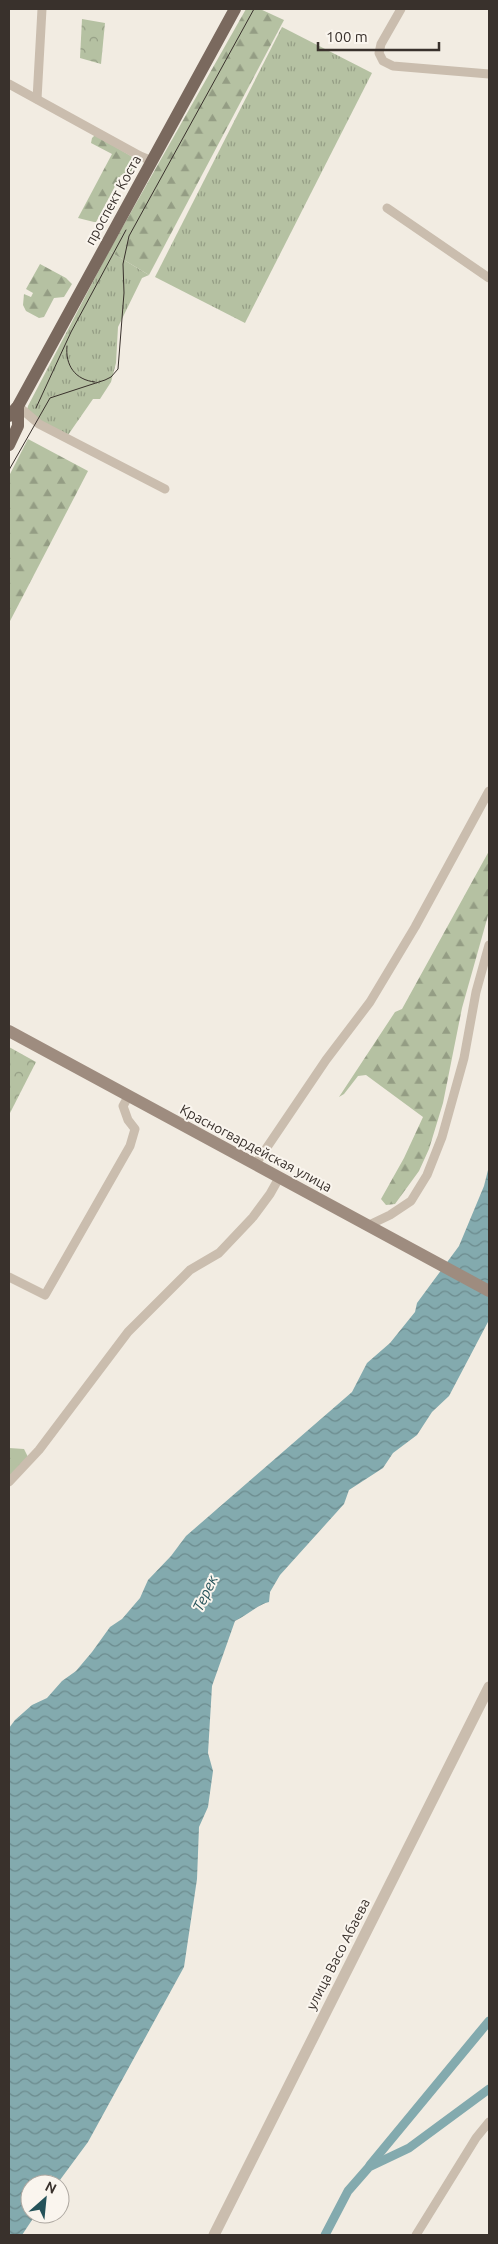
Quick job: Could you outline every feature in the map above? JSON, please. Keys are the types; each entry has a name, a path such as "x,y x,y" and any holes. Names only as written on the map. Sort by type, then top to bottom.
{"main road":[{"name":"проспект Коста","path":"9,416 18,406 235,9"},
{"name":"проспект Коста","path":"9,446 18,426 18,406"},
{"name":"Красногвардейская улица","path":"9,1031 489,1291"}],"street":[{"path":"37,99 42,9"},
{"path":"401,9 379,53 384,61 393,66 489,74"},
{"path":"9,84 140,156 152,160"},
{"path":"387,208 489,278"},
{"path":"18,406 39,424 165,489"},
{"path":"255,1165 326,1060 370,1002 415,927 489,791"},
{"path":"367,1226 390,1215 410,1201 427,1175 445,1128 464,1058 476,992 489,945"},
{"path":"9,1277 44,1295 130,1146 134,1129 128,1120 123,1106 128,1096"},
{"path":"9,1482 39,1450 128,1332 190,1270 219,1253 253,1217 279,1178"},
{"name":"улица Васо Абаева","path":"214,2235 489,1687"},
{"path":"416,2235 476,2138 489,2122"}],"green space":[{"path":"246,9 260,9 284,20 149,275 109,251"},
{"path":"82,19 105,23 101,64 80,58"},
{"path":"282,27 372,73 245,323 155,277"},
{"path":"95,135 138,162 131,173 126,176 121,175 96,222 94,222 78,218 112,154 91,143"},
{"path":"109,251 149,275 142,278 118,327 116,363 111,382 100,399 93,399 68,435 43,424 27,410"},
{"path":"40,264 66,278 72,284 64,297 54,298 44,317 39,318 26,311 23,305 24,294 31,297 33,293 26,289"},
{"path":"28,439 88,471 9,623 9,476"},
{"path":"489,851 489,912 462,1008 443,1103 429,1149 419,1171 395,1204 386,1205 381,1199 404,1158 423,1117 366,1075 358,1076 344,1094 339,1097 395,1012 402,1009"},
{"path":"9,1047 36,1062 9,1115"},
{"path":"9,1448 24,1449 28,1457 9,1482"}],"water":[{"name":"Терек","path":"489,1166 489,1320 449,1396 432,1412 417,1435 393,1453 383,1468 349,1490 344,1504 280,1575 270,1592 269,1602 235,1621 212,1686 208,1753 213,1771 208,1807 199,1827 197,1879 184,1967 88,2142 64,2174 20,2174 20,2224 29,2224 22,2235 9,2235 9,1728 32,1705 47,1698 62,1681 76,1671 110,1627 122,1619 140,1598 148,1580 171,1556 186,1536 352,1392 367,1363 390,1343 415,1312 417,1303 459,1246 484,1186"}],"waterway":[{"path":"370,2165 489,2021"},
{"path":"325,2235 348,2191 369,2167 409,2148 489,2089"}],"tram line":[{"path":"9,470 50,398 105,380 111,377 118,369 124,293 123,264 129,236 254,9"},
{"path":"36,408 71,332 126,230"},
{"path":"67,346 68,359 73,370 82,378 95,382"}]}
